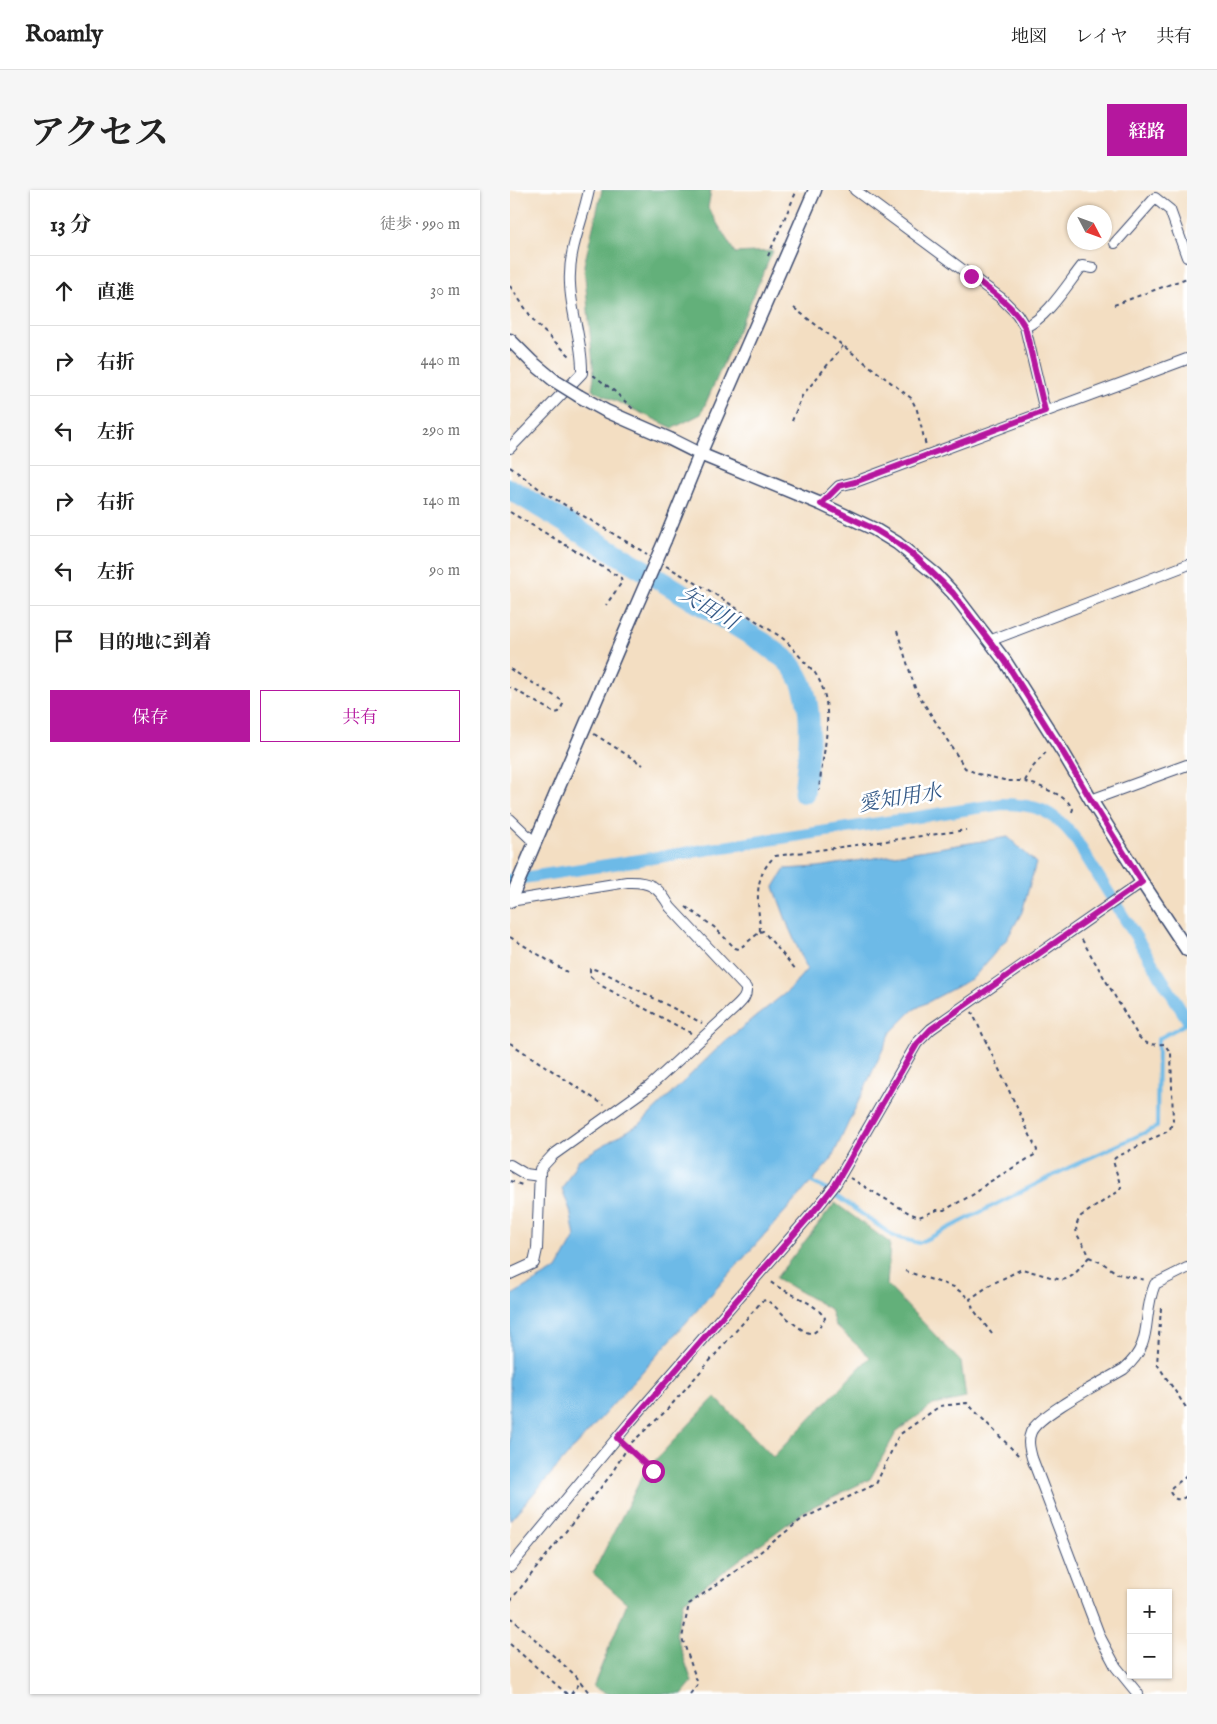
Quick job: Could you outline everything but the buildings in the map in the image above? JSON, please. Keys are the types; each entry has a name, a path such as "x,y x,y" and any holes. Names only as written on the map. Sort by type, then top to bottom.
{"street":[{"path":"510,448 582,373 570,286 570,263 573,245 586,207 589,190"},
{"path":"511,897 814,190"},
{"path":"856,190 1001,298 1018,314 1025,327 1045,411"},
{"path":"1115,243 1155,198 1170,210 1187,257"},
{"path":"1025,327 1033,324 1044,314 1082,266 1093,268"},
{"path":"510,340 532,362 555,380 606,411 700,454 821,504 874,529 917,558 953,593 1005,661 1142,882 1187,950"},
{"path":"821,504 839,486 855,482 1187,359"},
{"path":"989,641 1187,565"},
{"path":"1091,800 1187,765"},
{"path":"510,819 535,843"},
{"path":"510,1274 534,1263 537,1249 540,1170 552,1155 663,1076 746,997 746,988 670,907 663,894 652,886 642,882 628,882 511,897"},
{"path":"510,1567 617,1438 835,1185 917,1044 931,1029 1142,882"},
{"path":"510,1165 525,1174 540,1176"},
{"path":"1138,1694 1116,1667 1100,1637 1032,1458 1029,1440 1031,1431 1037,1424 1134,1361 1143,1347 1150,1296 1155,1284 1187,1268"}],"path":[{"path":"768,256 797,190"},
{"path":"1114,305 1187,278"},
{"path":"794,308 911,398 921,424 928,454"},
{"path":"792,421 802,396 843,346"},
{"path":"510,467 545,493 650,556"},
{"path":"510,512 620,578 622,582 606,605"},
{"path":"659,562 710,591 781,636 816,675 822,688 827,715 826,743 819,790"},
{"path":"897,632 916,691 964,768 970,772 1039,786 1059,795 1068,802 1073,809 1071,814"},
{"path":"510,669 561,700 563,704 559,712 555,713 510,686"},
{"path":"584,727 643,765"},
{"path":"1025,782 1032,768 1044,753 1057,743"},
{"path":"760,932 758,882 763,869 775,856 966,830"},
{"path":"680,904 702,917 735,948 739,949 760,932"},
{"path":"1076,927 1092,960 1117,998 1138,1036 1150,1045 1164,1044 1171,1053 1173,1121 1170,1129 1115,1158 1113,1161 1121,1188 1081,1216 1077,1222 1078,1239 1088,1251 1089,1257"},
{"path":"760,932 763,931 797,971"},
{"path":"510,937 567,972"},
{"path":"702,1038 600,985 590,976 590,968 603,972 713,1028"},
{"path":"843,1171 909,1214 919,1217 937,1210 944,1210 976,1193 986,1184 1036,1154 1037,1150 967,1004"},
{"path":"510,1043 613,1112"},
{"path":"1089,1257 1104,1264 1118,1274 1146,1280 1155,1284"},
{"path":"970,1299 990,1285 1022,1269 1061,1280 1067,1279 1089,1257"},
{"path":"905,1271 954,1287 970,1299 974,1309 992,1334"},
{"path":"510,1601 610,1476 627,1448 666,1411 762,1301 766,1300 772,1304 803,1331 814,1332 822,1324 825,1318 810,1303 796,1298 771,1282 760,1272"},
{"path":"1161,1303 1158,1364 1187,1409"},
{"path":"690,1694 698,1684 682,1638 689,1604 740,1568 802,1519 876,1484 899,1435 940,1406 967,1403 1023,1461 1032,1458"},
{"path":"617,1438 653,1471"},
{"path":"1187,1476 1172,1487 1170,1492 1176,1500 1181,1500 1187,1496"},
{"path":"510,1617 575,1675 590,1694"},
{"path":"510,1644 567,1694"},
{"path":"571,1694 580,1683"}],"green space":[{"path":"602,190 711,190 708,208 735,253 773,251 701,414 673,428 592,390 594,376 584,265"},
{"path":"835,1203 890,1243 887,1285 961,1362 966,1398 933,1405 897,1431 870,1479 806,1510 683,1602 676,1634 692,1682 682,1694 608,1694 593,1687 627,1603 593,1573 645,1471 715,1397 773,1457 870,1357 835,1325 830,1309 776,1278"}],"water":[{"path":"1008,837 1036,863 1022,912 1007,939 973,978 913,1010 891,1032 831,1160 510,1520 510,1296 557,1269 575,1237 570,1210 562,1189 578,1160 641,1123 723,1043 789,990 807,969 774,887 785,869 818,867"}],"waterway":[{"name":"矢田川","path":"510,489 764,643 786,660 797,673 804,689 808,706 809,741 804,793"},
{"name":"愛知用水","path":"510,880 1002,804 1034,807 1059,820 1074,837 1187,1019"},
{"path":"807,1180 826,1189 895,1237 919,1243 1070,1167 1157,1127 1158,1039 1187,1023"}],"route":[{"path":"653,1471 617,1438 835,1185 917,1044 931,1029 1142,882 1005,661 953,593 935,574 897,543 874,529 821,504 839,486 855,482 1045,411 1025,327 1018,314 1001,298 971,276"}]}
